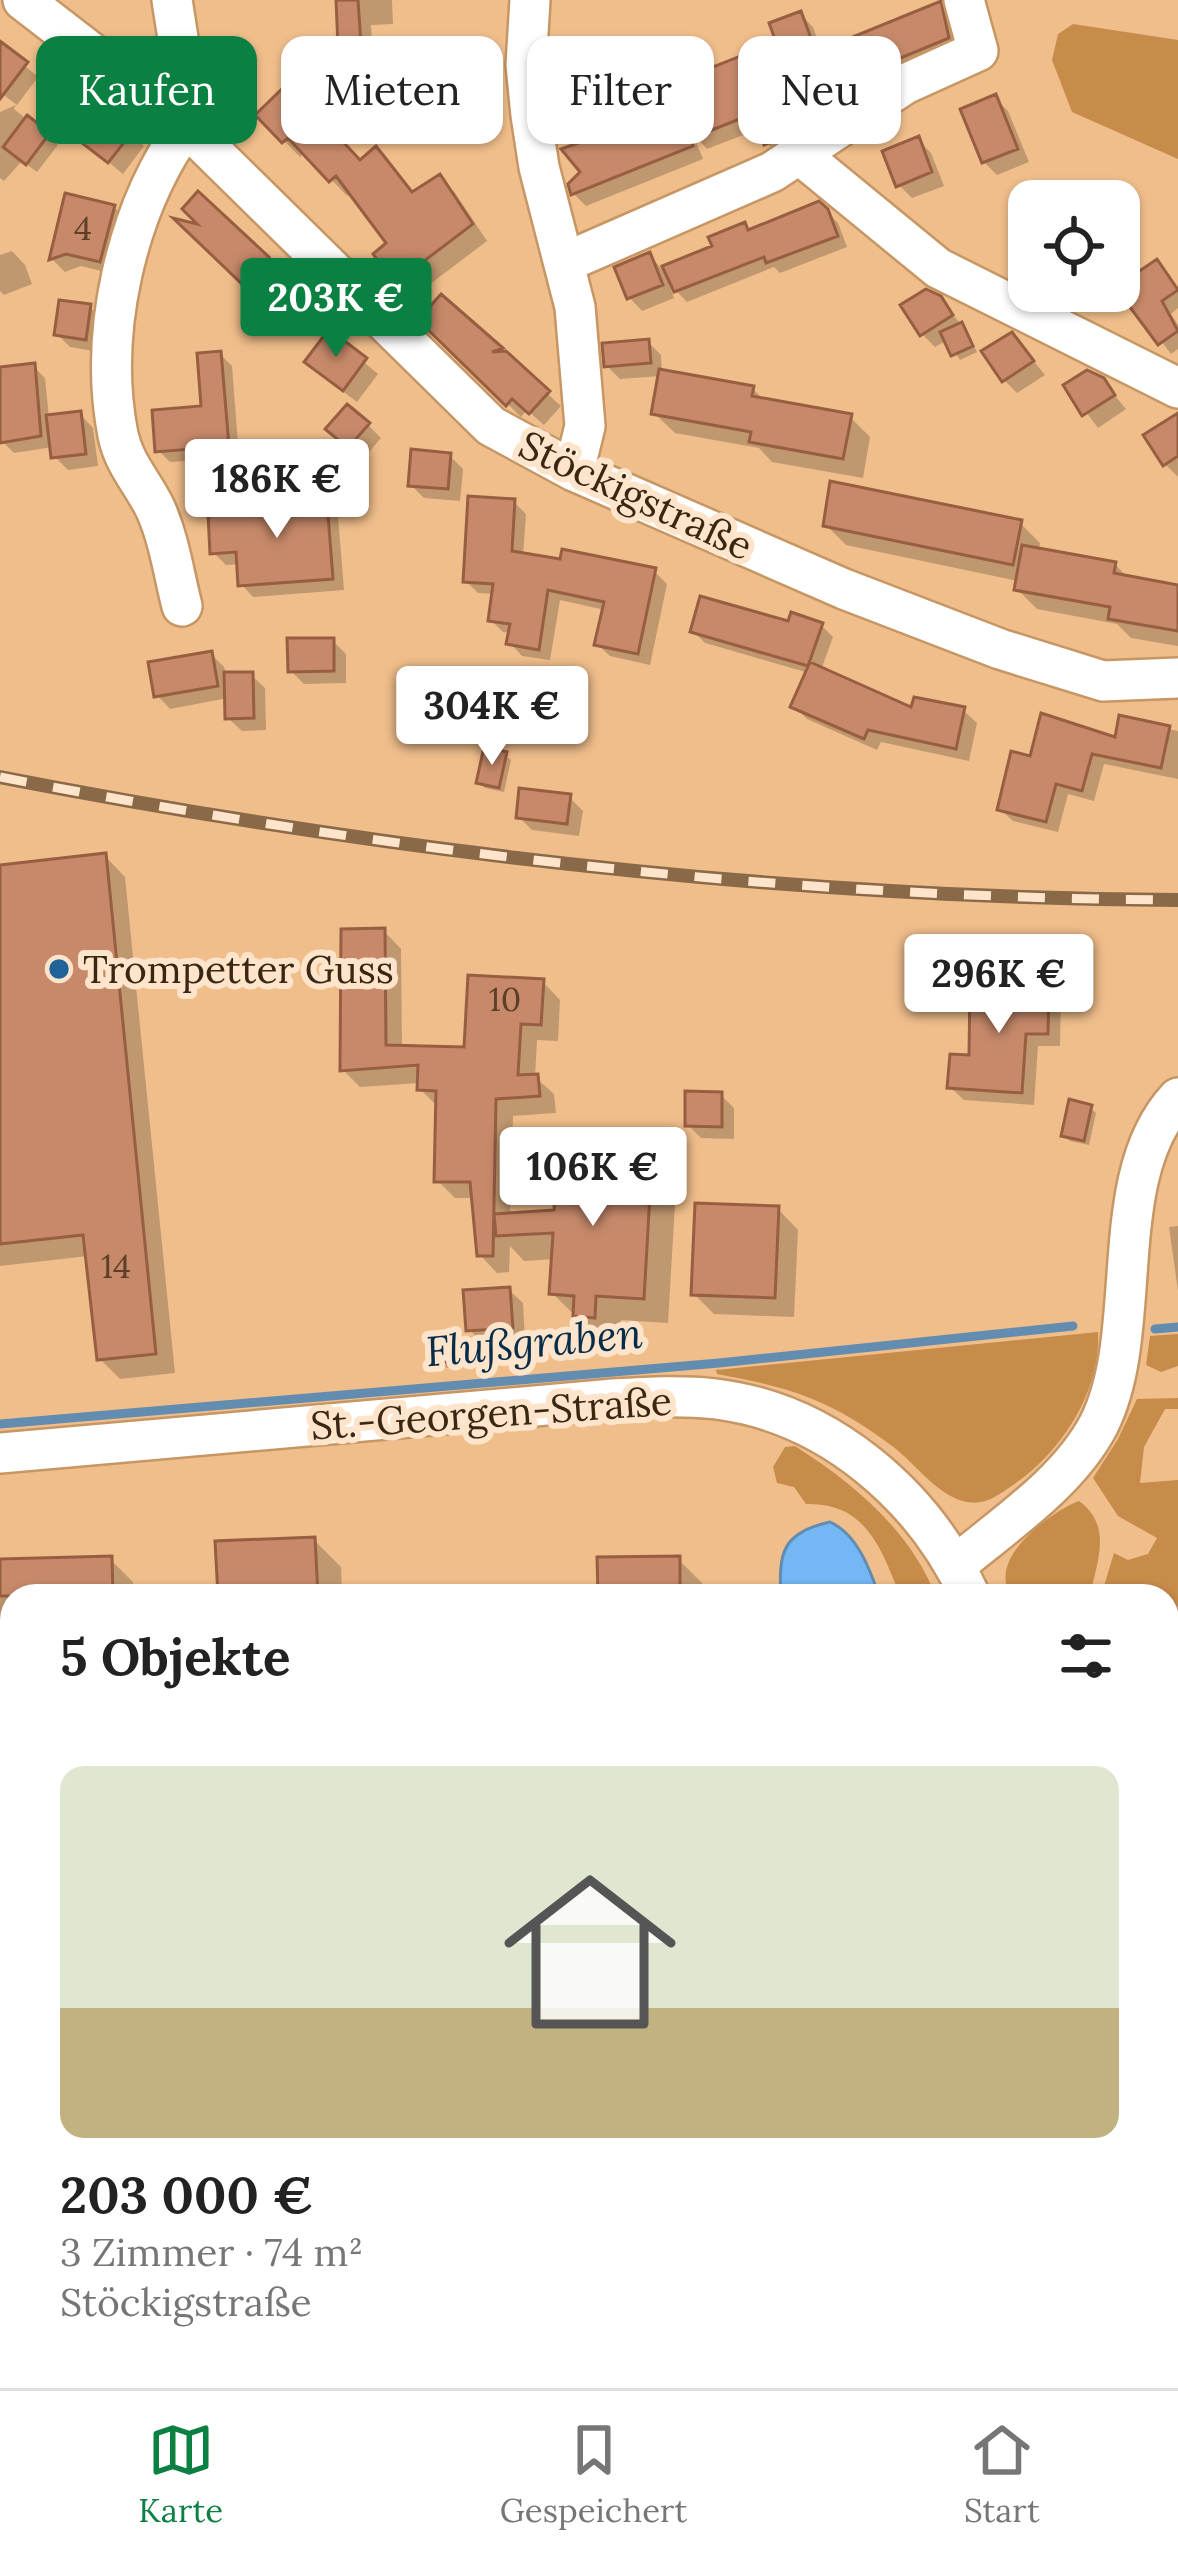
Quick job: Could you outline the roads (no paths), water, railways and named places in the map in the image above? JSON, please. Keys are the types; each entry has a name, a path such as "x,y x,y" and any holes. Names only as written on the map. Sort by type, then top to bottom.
{"street":[{"name":"Stöckigstraße","path":"23,0 70,36"},
{"path":"172,0 178,36"},
{"path":"530,0 526,65 531,115 539,167 575,307 585,426 574,471"},
{"path":"566,262 772,172 905,84 978,50 964,0"},
{"path":"173,144 141,208 115,323 112,382 118,438 132,475 155,509 182,606"},
{"name":"Stöckigstraße","path":"204,144 491,426 574,471 844,589 1051,667 1103,681 1178,678"},
{"path":"800,154 938,268 1178,388"},
{"name":"St.-Georgen-Straße","path":"0,1453 614,1399 720,1400 830,1438 877,1471 942,1542 963,1581 1062,1474 1097,1428 1122,1348 1133,1218 1146,1156 1178,1099"}],"water":[{"path":"830,1522 839,1528 855,1544 874,1584 781,1584 787,1546 815,1526"}],"waterway":[{"name":"Flußgraben","path":"0,1424 719,1363 1073,1326"},
{"name":"Flußgraben","path":"1155,1329 1178,1327"}],"railway":[{"path":"0,777 292,828 586,866 881,890 1178,900"}],"place":[{"name":"Trompetter Guss","path":"59,969"}]}
